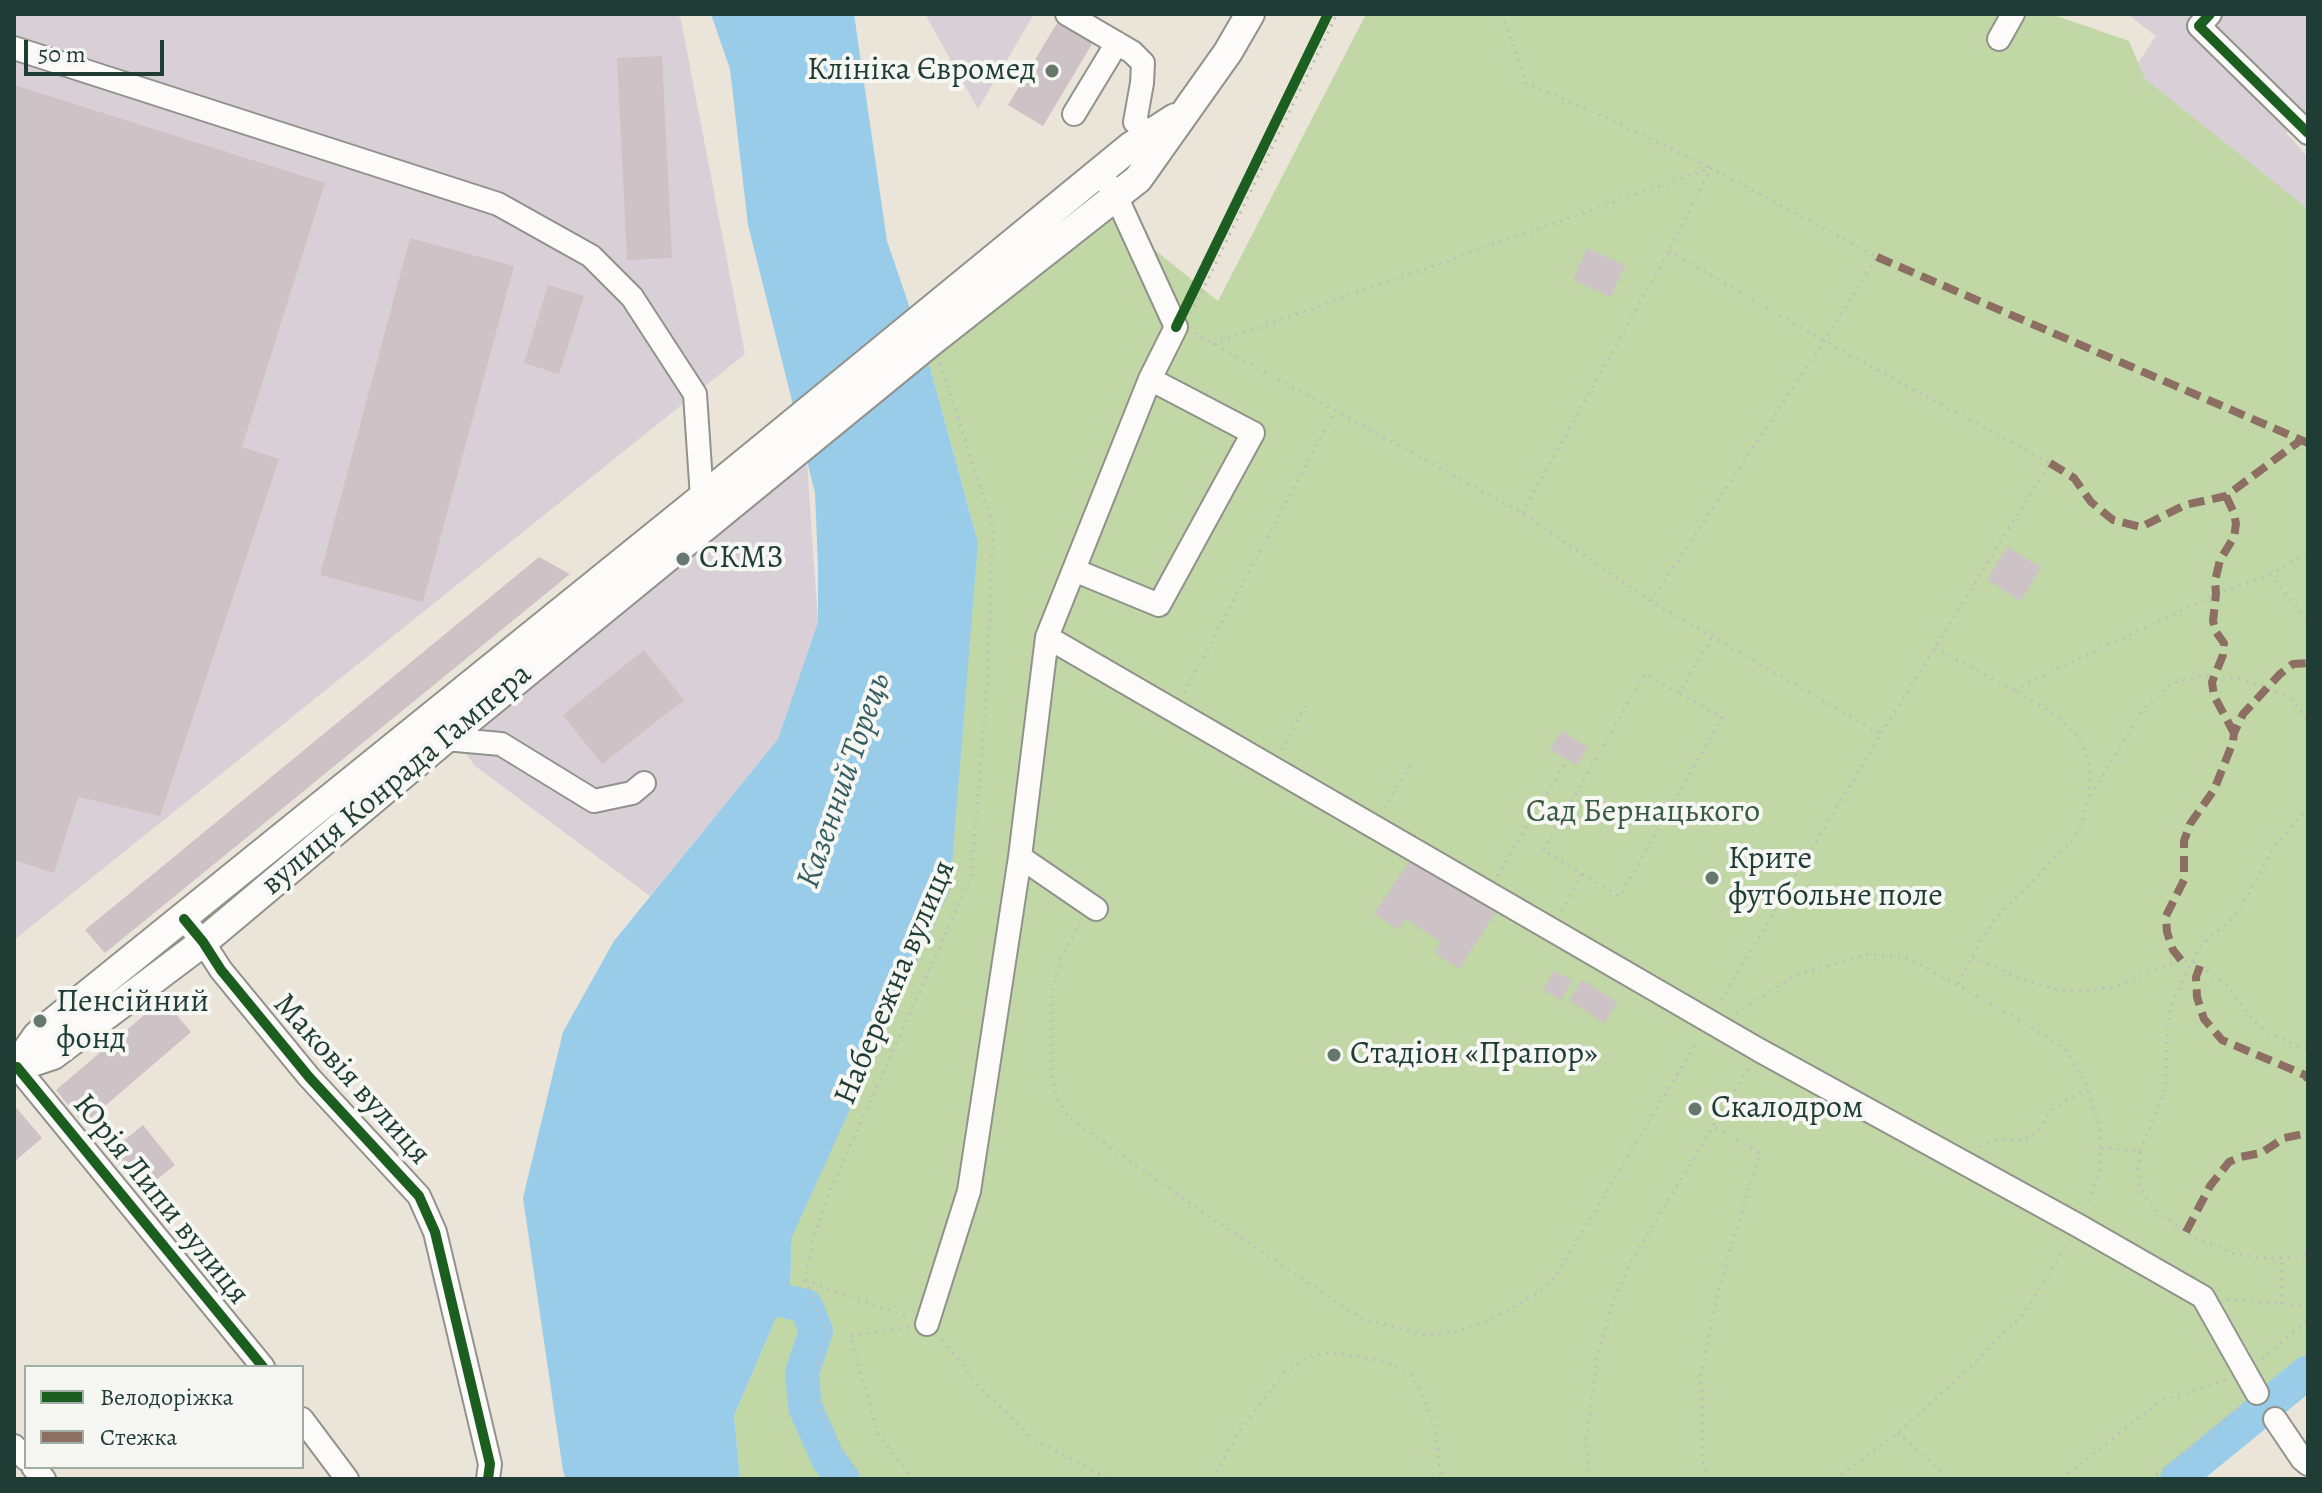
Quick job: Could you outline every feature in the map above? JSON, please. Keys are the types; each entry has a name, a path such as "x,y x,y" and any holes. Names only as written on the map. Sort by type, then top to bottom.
{"main road":[{"path":"759,467 932,341 1138,179 1228,52 1250,14"},
{"path":"759,467 938,303 1137,142 1189,109"},
{"name":"вулиця Конрада Гампера","path":"16,1068 37,1036 184,919 438,729 759,467"},
{"name":"вулиця Конрада Гампера","path":"16,1068 53,1055 203,942 438,729"}],"street":[{"path":"1067,14 1132,52 1143,63 1135,122 1151,135"},
{"path":"1999,39 2013,14"},
{"path":"2210,14 2199,26 2308,133"},
{"path":"1074,114 1117,43"},
{"path":"14,48 498,204 591,256 632,297 695,394 710,507"},
{"path":"927,1324 969,1191 1020,857 1047,637 1150,379 1184,323 1100,172"},
{"path":"1074,570 1159,605 1253,433 1150,379"},
{"path":"1047,637 1759,1050 2203,1297 2257,1393"},
{"path":"438,729 501,744 594,801 632,793 644,783"},
{"path":"1020,857 1092,907"},
{"name":"Маковія вулиця","path":"184,919 221,970 309,1077 419,1196 435,1232 490,1464 488,1479"},
{"name":"Юрія Липи вулиця","path":"16,1068 261,1365"},
{"path":"2275,1419 2308,1464"},
{"path":"304,1422 347,1479"}],"path":[{"path":"1184,323 1328,14"},
{"path":"1184,323 1337,14"},
{"path":"1502,14 1526,83 1711,168 1877,257 1651,601"},
{"path":"1213,344 1711,168"},
{"path":"1522,513 1669,251 1711,168"},
{"path":"1092,907 1061,958 1051,997 1051,1072 1057,1098 1068,1117 1362,1319 1427,1335 1456,1332 1490,1320 1538,1293 1555,1277 1714,1022 1881,734 2050,463 1824,341 1669,251"},
{"path":"1184,323 1213,344 1522,513 1651,601 1881,734"},
{"path":"1174,710 1335,411"},
{"path":"2013,690 2216,594 2270,575 2298,558 2308,556"},
{"path":"2270,575 2308,620"},
{"path":"1679,693 1712,637"},
{"path":"1935,648 2056,715 2076,734 2087,755 2090,771 2088,799 2081,825 2070,843 1996,918 1957,985"},
{"path":"1645,674 1722,717 1620,896 1582,874 1543,850 1645,674"},
{"path":"2088,799 2144,708 2171,684 2199,676 2238,678 2291,699 2308,721"},
{"path":"1273,767 1307,703"},
{"path":"1488,892 1567,760"},
{"path":"1374,825 1412,763"},
{"path":"2308,808 2273,848 2239,909 2201,946 2192,961 2171,1006 2165,1090 2140,1151 2138,1169 2140,1187 2149,1203 2198,1240 2235,1254 2269,1259 2308,1255"},
{"path":"1552,929 1582,874"},
{"path":"1714,1022 1796,975 1869,954 1908,958 2065,1049 2087,1089 2100,1127 2100,1170 2079,1226 2024,1313 1898,1433 1835,1479"},
{"path":"1972,956 2026,981 2060,990 2084,991 2114,987 2181,960 2192,961 2227,986 2253,1020 2265,1030 2299,1047 2308,1048"},
{"path":"1590,1479 1586,1442 1597,1359 1614,1299 1632,1260 1759,1050"},
{"path":"1961,1161 1997,1139 2023,1140 2033,1135 2054,1108 2087,1089"},
{"path":"1709,1479 1703,1462 1701,1375 1720,1283 1760,1153 1714,1127"},
{"path":"2101,1148 2140,1151"},
{"path":"2281,1304 2282,1258"},
{"path":"805,1280 927,1324 983,1390 1033,1439 1109,1479"},
{"path":"805,1280 827,1335 814,1382 820,1413 862,1479"},
{"path":"2203,1297 2308,1306"},
{"path":"2259,1361 2308,1320"},
{"path":"913,1479 878,1434 850,1336 927,1324"},
{"path":"1212,1479 1241,1429 1284,1373 1307,1357 1331,1352 1388,1362 1411,1375 1435,1426 1441,1479"},
{"path":"2062,1479 2160,1401 2229,1378"},
{"path":"2150,1479 2257,1393"},
{"path":"1898,1433 1943,1473"}],"shaded area":[{"path":"14,14 677,14 681,20 745,354 14,940"},
{"path":"925,14 1034,14 978,109"},
{"path":"2127,14 2308,14 2308,112 2286,133 2308,157 2308,315 1983,293 2156,36"},
{"path":"807,464 818,622 778,739 650,896 475,766 460,746"}],"green space":[{"name":"Сад Бернацького","path":"1366,14 2051,14 2129,41 2145,79 2308,209 2308,1367 2174,1479 740,1479 734,1416 790,1285 792,1237 978,542 929,364 1114,217 1218,301"}],"water":[{"name":"Казенний Торець","path":"711,14 854,14 887,241 929,364 978,542 950,889 792,1237 790,1285 734,1416 740,1479 566,1479 523,1198 563,1032 614,941 778,739 818,622 815,493 748,225 730,69"}],"building":[{"name":"Клініка Євромед","path":"1060,18 1095,39 1043,126 1008,105"},
{"path":"662,56 672,258 627,260 617,58"},
{"path":"14,85 325,183 242,447 279,459 160,816 78,797 54,873 14,860"},
{"path":"410,238 514,266 423,602 320,575"},
{"path":"1587,248 1625,265 1611,297 1573,280"},
{"path":"548,285 584,296 559,374 524,363"},
{"path":"2007,547 2041,567 2021,601 1987,580"},
{"path":"539,557 570,574 105,953 85,930"},
{"path":"644,650 684,700 602,764 563,715"},
{"path":"1561,731 1588,747 1577,765 1550,750"},
{"path":"1414,854 1498,909 1459,969 1435,953 1441,942 1406,919 1399,930 1374,914"},
{"path":"1554,971 1572,980 1561,1000 1543,990"},
{"path":"1582,980 1617,1002 1604,1023 1569,1000"},
{"path":"163,999 191,1032 84,1124 56,1090"},
{"path":"14,1105 42,1138 14,1162"},
{"path":"143,1125 175,1165 141,1192 110,1152"}],"waterway":[{"path":"739,1291 806,1306 816,1331 802,1373 805,1407 828,1459 843,1479"},
{"path":"2177,1479 2308,1372"}],"marked path":[{"path":"1877,257 2308,443"},
{"path":"2050,463 2074,478 2091,502 2113,520 2141,527 2185,505 2226,496 2301,440"},
{"path":"2226,496 2236,524 2234,537 2220,560 2215,581 2213,621 2224,643 2223,655 2212,682 2214,696 2234,733"},
{"path":"2181,960 2173,950 2166,916 2184,880 2184,841 2190,824 2214,790 2243,714 2280,674 2293,664 2308,663"},
{"path":"2200,966 2196,977 2197,997 2204,1019 2222,1040 2305,1075 2308,1079"},
{"path":"2186,1232 2210,1186 2229,1162 2261,1153 2284,1138 2308,1133"}],"cycle path":[{"path":"1176,327 1328,14"},
{"path":"2210,14 2199,26 2308,133"},
{"path":"184,919 221,970 309,1077 419,1196 435,1232 490,1464 488,1479"},
{"path":"17,1067 261,1365"}],"place":[{"name":"Клініка Євромед","path":"1052,71"},
{"name":"СКМЗ","path":"683,559"},
{"name":"Крите футбольне поле","path":"1712,878"},
{"name":"Пенсійний фонд","path":"40,1021"},
{"name":"Стадіон «Прапор»","path":"1334,1055"},
{"name":"Скалодром","path":"1695,1109"}]}
